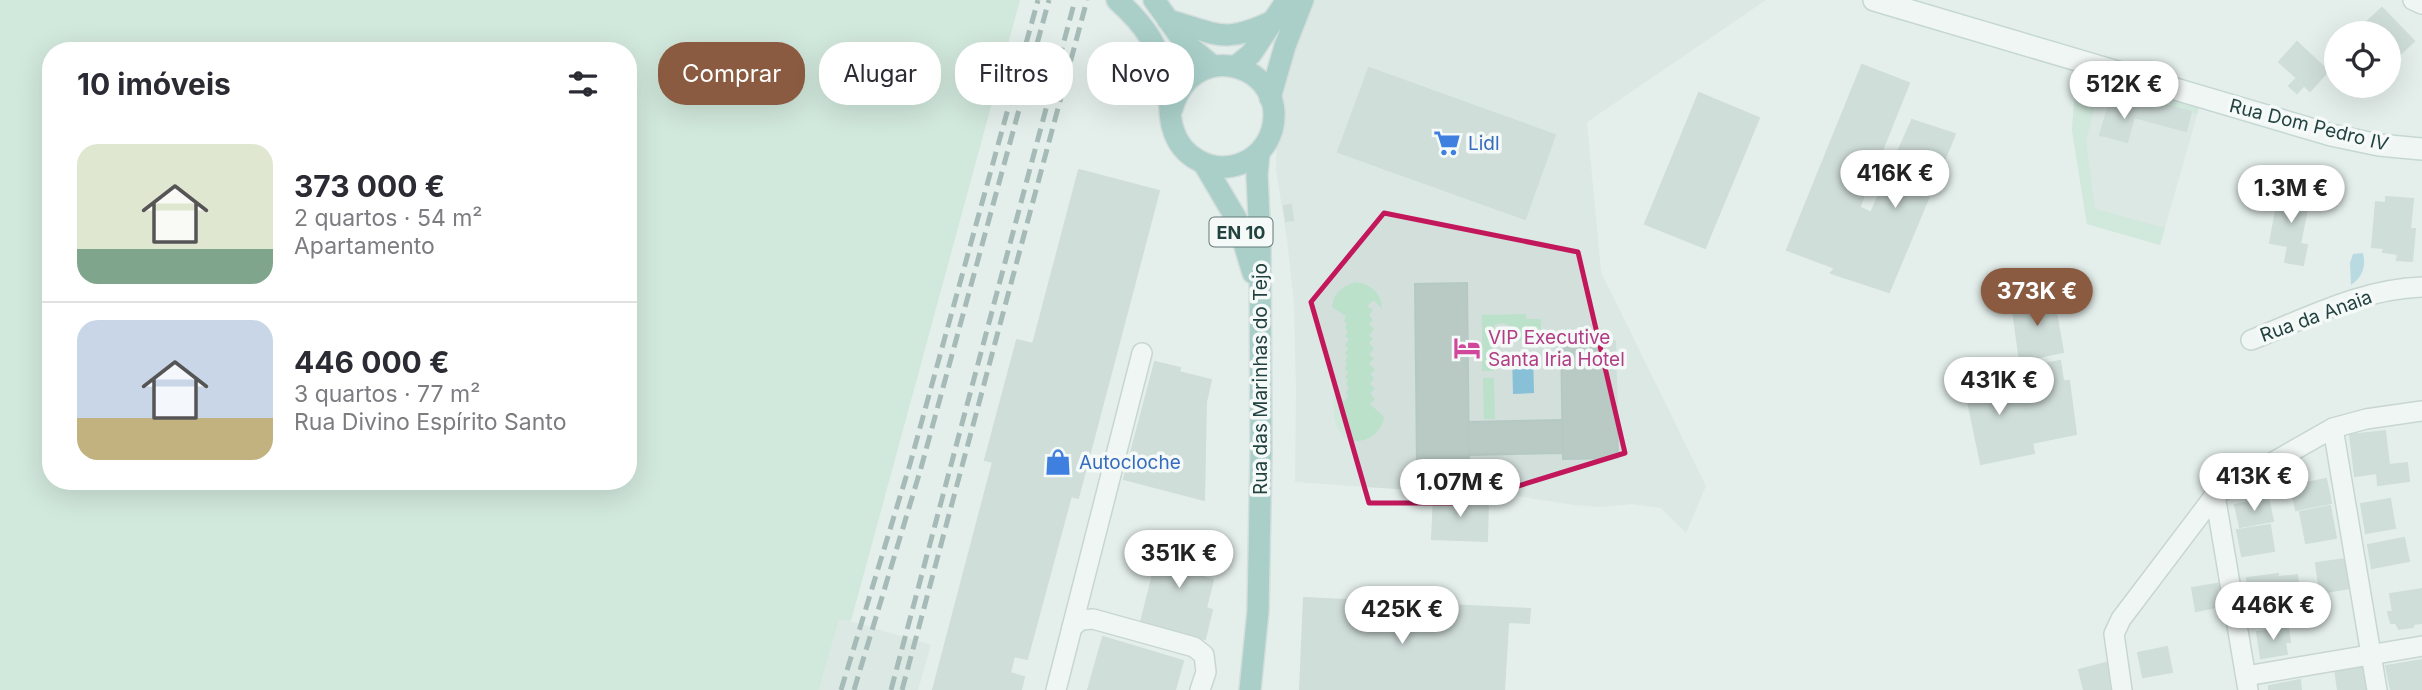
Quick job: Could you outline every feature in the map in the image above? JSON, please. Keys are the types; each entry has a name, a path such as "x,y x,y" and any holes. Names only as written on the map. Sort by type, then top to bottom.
{"main road":[{"path":"1117,0 1149,36 1166,80 1172,108 1172,126 1178,142 1189,155 1204,164 1233,166 1259,153 1273,125 1274,114 1270,98 1256,78 1235,66 1213,66 1198,71 1185,80 1176,93 1172,108"},
{"path":"1154,0 1184,42 1213,66"},
{"path":"1235,66 1251,54 1287,0"},
{"path":"1270,98 1284,46 1303,0"},
{"path":"1168,20 1206,33 1226,36 1253,31 1275,20"},
{"name":"Rua das Marinhas do Tejo","path":"1250,690 1258,611 1262,370 1257,175 1259,153"},
{"name":"EN 10","path":"1204,164 1237,220 1261,307"}],"street":[{"name":"Rua Dom Pedro IV","path":"1874,0 2331,135 2379,145 2422,149"},
{"path":"2413,0 2422,4"},
{"name":"Rua da Anaia","path":"2251,340 2363,295 2405,287 2422,287"},
{"path":"1056,690 1142,353"},
{"path":"2122,690 2114,634 2121,619 2216,495 2333,428 2366,419 2422,411"},
{"path":"2333,428 2377,690"},
{"path":"2216,495 2247,683 2371,654 2422,646"},
{"path":"1072,627 1081,620 1093,619 1194,646 1204,655 1206,672 1200,690"}],"highlighted area":[{"path":"1384,213 1578,252 1625,453 1463,503 1369,503 1311,302"}],"shaded area":[{"path":"1308,0 1766,0 1587,122 1601,272 1706,486 1686,533 1661,508 1632,504 1600,507 1490,492 1295,482 1294,304 1276,170 1277,121 1297,31"},
{"path":"2085,77 2113,90 2121,87 2199,108 2160,245 2087,224 2072,130 2075,90"},
{"path":"839,618 931,645 918,690 819,690"}],"green space":[{"path":"0,0 1020,0 1009,42 955,42 955,105 991,105 851,621 839,619 819,690 0,690"},
{"path":"2085,77 2096,80 2100,86 2086,141 2095,209 2165,228 2160,245 2087,224 2072,130 2075,90"},
{"path":"2121,87 2199,108 2197,114 2140,98 2137,106 2120,101 2118,108 2109,105 2113,90"},
{"path":"1357,282 1367,285 1380,298 1382,309 1374,300 1367,306 1373,310 1369,315 1373,320 1369,324 1374,329 1369,335 1373,339 1369,343 1374,349 1369,354 1374,359 1369,363 1375,370 1370,374 1374,378 1370,384 1375,389 1370,393 1375,399 1370,404 1384,417 1373,435 1367,439 1353,441 1341,433 1335,419 1334,394 1345,401 1348,395 1345,361 1348,356 1345,354 1348,348 1345,346 1349,339 1345,336 1348,331 1344,321 1346,316 1332,307 1340,290"},
{"path":"1526,314 1526,319 1541,319 1541,341 1529,341 1529,332 1525,332 1525,341 1512,341 1511,327 1503,323 1495,325 1490,336 1494,345 1494,371 1482,371 1482,315"},
{"path":"1483,378 1494,378 1495,419 1484,419"}],"water":[{"path":"2363,253 2363,271 2351,285 2350,263 2353,254"},
{"path":"1533,352 1534,393 1513,394 1512,353"}],"building":[{"path":"2382,8 2395,21 2368,21"},
{"path":"2401,28 2414,41 2401,53"},
{"path":"2297,42 2324,67 2324,75 2310,91 2304,85 2297,93 2289,86 2297,78 2279,62"},
{"path":"1862,65 1909,83 1835,268 1787,250"},
{"name":"Lidl","path":"1369,68 1555,135 1525,219 1338,152"},
{"path":"1699,93 1759,118 1705,248 1645,224"},
{"path":"2139,98 2191,112 2186,131 2134,117"},
{"path":"2120,101 2137,106 2127,142 2110,137"},
{"path":"2109,105 2118,108 2110,137 2100,135"},
{"path":"1912,120 1955,134 1889,292 1831,273 1859,207 1871,213"},
{"path":"1079,170 1159,191 1078,498 1071,496 1027,659 1014,656 1010,673 1024,677 1021,690 933,690 993,462 985,460 1017,340 1033,344"},
{"path":"2280,189 2310,195 2300,244 2307,245 2303,265 2285,262 2288,246 2270,243"},
{"path":"2386,197 2413,199 2410,229 2415,229 2412,261 2397,260 2398,254 2383,252 2384,248 2372,247 2376,202 2386,203"},
{"path":"1291,205 1293,220 1286,221 1284,206"},
{"path":"1467,283 1469,463 1417,464 1415,284"},
{"path":"2053,296 2063,352 2020,361 2012,304"},
{"path":"1615,341 1618,458 1563,459 1561,342"},
{"path":"2060,361 2063,381 2069,381 2076,434 2032,443 2023,390 2033,387 2030,367"},
{"path":"1155,362 1180,368 1179,372 1211,380 1206,402 1204,500 1124,479"},
{"path":"2019,370 2034,453 1981,464 1964,382"},
{"path":"1562,420 1563,453 1469,455 1468,422"},
{"path":"2385,431 2389,465 2407,463 2409,481 2378,485 2377,473 2355,476 2350,435"},
{"path":"2326,479 2331,503 2296,510 2291,486"},
{"path":"1434,497 1488,499 1487,541 1432,539"},
{"path":"2268,498 2273,521 2240,527 2235,505"},
{"path":"2390,499 2395,528 2366,533 2361,504"},
{"path":"2330,506 2336,538 2306,543 2300,512"},
{"path":"2270,525 2274,551 2242,556 2237,530"},
{"path":"1163,535 1207,547 1199,576 1213,580 1206,608 1212,610 1205,639 1141,622"},
{"path":"2404,538 2409,561 2372,568 2368,545"},
{"path":"2345,559 2350,588 2320,593 2316,563"},
{"path":"2278,574 2278,577 2297,575 2300,598 2282,600 2281,594 2250,599 2247,578"},
{"path":"2223,583 2227,605 2196,611 2192,588"},
{"path":"2422,589 2422,623 2399,629 2396,623 2391,623 2388,612 2393,612 2390,594"},
{"path":"1304,598 1509,608 1504,690 1300,690"},
{"path":"1509,608 1530,609 1529,623 1508,622"},
{"path":"2288,628 2290,642 2285,642 2287,654 2261,658 2257,632"},
{"path":"1103,637 1183,661 1175,690 1088,690"},
{"path":"2167,647 2172,672 2143,677 2138,653"},
{"path":"2422,660 2422,690 2391,690 2386,666"},
{"path":"2106,663 2113,690 2084,690 2079,670"},
{"path":"2362,664 2366,690 2338,690 2335,669"},
{"path":"2300,680 2301,690 2269,690 2269,686"}],"railway":[{"path":"841,690 910,464 1038,0"},
{"path":"854,690 921,468 1049,0"},
{"path":"891,690 1075,0"},
{"path":"902,690 1087,0"}],"place":[{"name":"Lidl","path":"1447,143"},
{"name":"VIP Executive Santa Iria Hotel","path":"1467,348"},
{"name":"Autocloche","path":"1058,462"}]}
